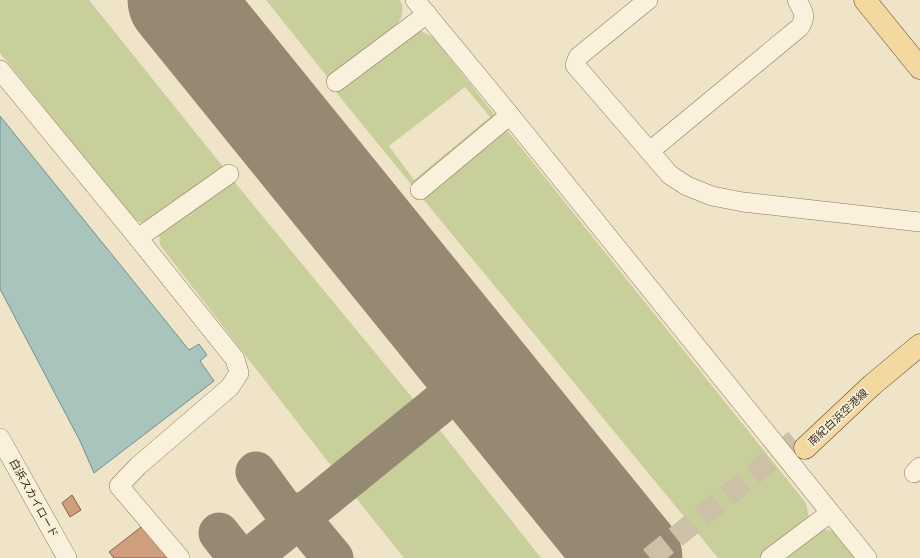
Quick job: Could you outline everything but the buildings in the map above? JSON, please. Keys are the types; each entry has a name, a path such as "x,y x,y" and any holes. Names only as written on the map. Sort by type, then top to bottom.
{"main road":[{"path":"865,0 920,68"},
{"name":"南紀白浜空港線","path":"801,443 920,345"}],"street":[{"path":"648,0 578,57 575,65 670,175 687,186 712,196 743,202 920,222"},
{"path":"650,151 800,27 804,20 804,12 797,0"},
{"path":"336,82 421,7 510,115 867,558"},
{"path":"0,70 235,358 239,373 230,387 138,466 119,486 180,558"},
{"path":"420,190 510,115"},
{"path":"138,238 229,174"},
{"name":"白浜スカイロード","path":"0,438 67,558"},
{"path":"770,558 830,513"}],"green space":[{"path":"0,0 89,0 224,168 156,217 142,223 133,219 0,53"},
{"path":"266,0 400,0 402,4 402,11 401,18 390,31 329,79"},
{"path":"413,31 421,31 433,37 495,115 495,122 414,188 335,91","holes":["465,87 490,117 414,180 389,146"]},
{"path":"499,129 507,130 806,503 809,517 762,558 718,558 419,194"},
{"path":"232,179 415,401 332,467 160,245 159,234"},
{"path":"439,429 541,558 404,558 352,493"},
{"path":"815,528 831,531 842,536 860,558 778,558"}],"water":[{"path":"0,116 189,350 199,344 207,355 200,361 214,381 94,473 80,441 0,289"}],"taxiway":[{"path":"250,558 480,371"},
{"path":"256,472 283,509 295,514 308,511"},
{"path":"308,511 305,520 308,528 333,558"},
{"path":"219,533 234,552 242,557 253,555"}],"runway":[{"path":"179,0 631,558"}],"tunnel":[{"path":"650,558 797,439"}]}
